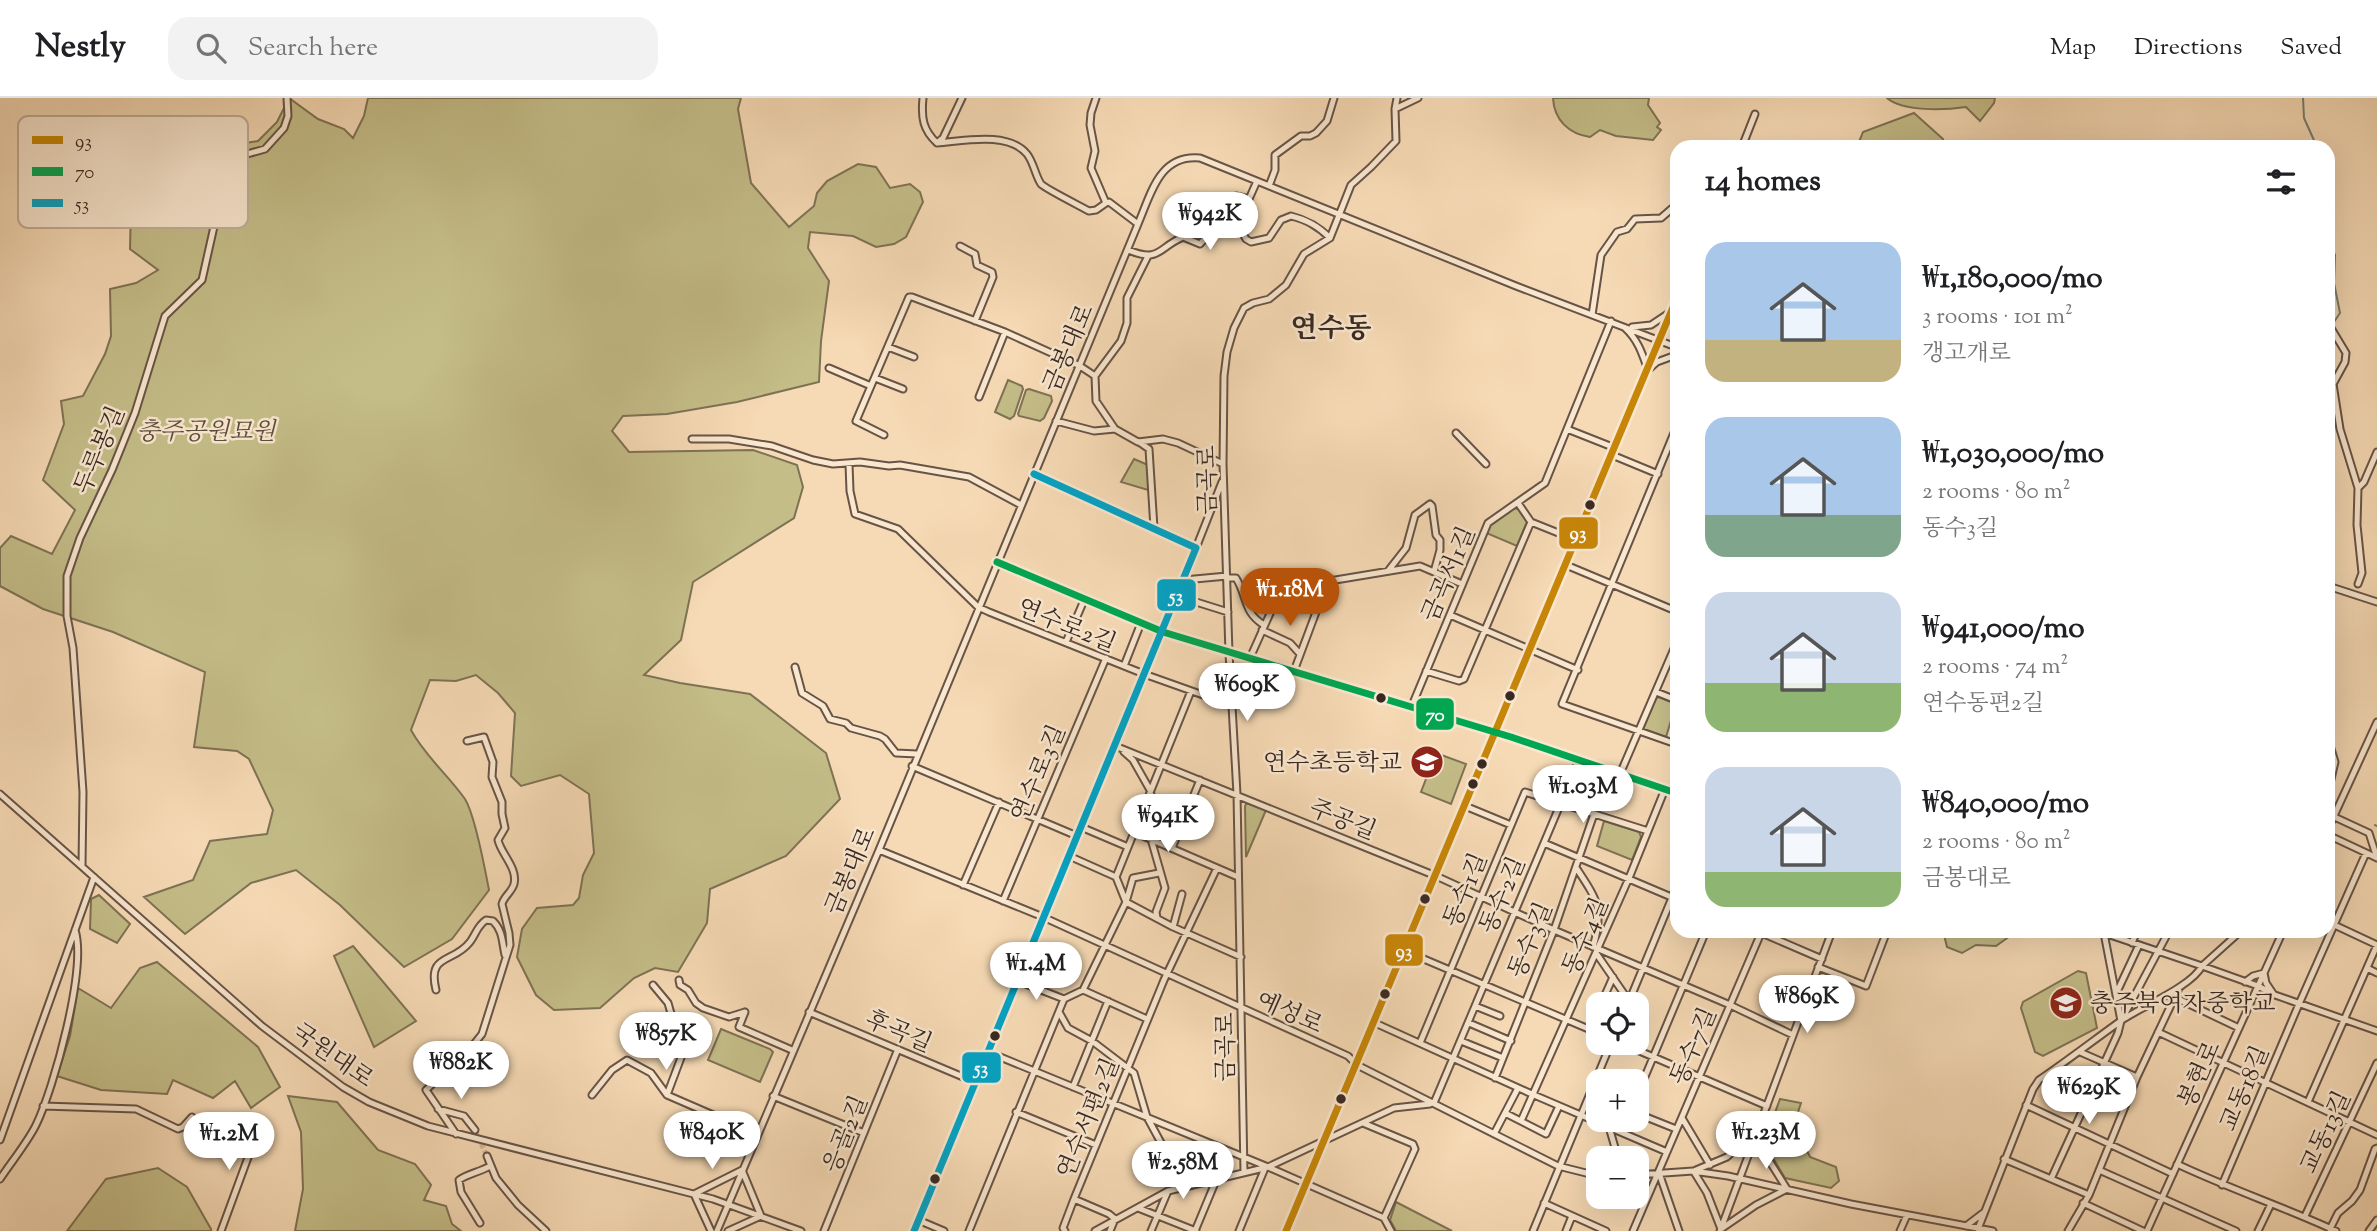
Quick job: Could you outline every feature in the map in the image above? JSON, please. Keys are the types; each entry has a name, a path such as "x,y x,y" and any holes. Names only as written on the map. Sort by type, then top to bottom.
{"street":[{"name":"두루봉길","path":"248,154 265,149 284,128 288,116 287,98"},
{"path":"923,98 921,111 926,132 937,143 995,140 1014,144 1027,154 1041,184 1089,211 1110,202 1138,224"},
{"path":"937,143 943,138 962,98"},
{"path":"1096,98 1090,125 1095,151 1091,168 1106,203"},
{"path":"1269,186 1275,170 1275,155 1301,136 1316,133 1327,121 1334,98"},
{"path":"1223,219 1239,227 1245,239 1251,242 1269,238 1281,220 1291,216 1320,227 1330,238 1351,185 1396,141 1397,98"},
{"path":"1395,109 1418,98"},
{"path":"1745,140 1755,114"},
{"name":"금봉대로","path":"717,1231 1138,224 1158,178 1165,169 1188,157 1200,158 1670,344"},
{"path":"1128,250 1144,257 1162,252 1183,237 1200,244 1223,219 1236,196 1249,199 1257,181"},
{"path":"1592,314 1601,255 1617,232 1627,229 1635,219 1661,218 1670,210"},
{"name":"두루봉길","path":"82,866 83,792 73,648 67,616 67,576 80,538 135,413 165,316 202,280 214,228"},
{"name":"금곡로","path":"1244,1174 1237,794 1223,464 1224,376 1234,328 1244,308 1279,293 1304,254 1330,238"},
{"path":"960,246 975,254 977,265 992,272 993,277 975,321"},
{"path":"1148,256 1127,298 1127,323 1121,341 1095,376 1096,401 1115,429 1149,449 1154,528"},
{"path":"884,435 856,421 909,298 918,298 1005,332 1080,366 1095,376"},
{"path":"1622,326 1639,328 1651,325 1670,312"},
{"path":"1286,1231 1670,316"},
{"name":"금곡서1길","path":"1410,708 1488,523 1545,483 1611,321"},
{"path":"1622,326 1641,348 1648,370"},
{"path":"979,397 1005,332"},
{"path":"2335,336 2346,353 2345,362 2335,380"},
{"path":"888,347 914,357"},
{"path":"1648,370 1657,362 1670,357"},
{"path":"829,368 871,386"},
{"path":"875,378 903,389"},
{"path":"2335,402 2340,429 2358,488 2357,525 2362,573 2358,584"},
{"path":"1056,421 1094,431 1115,429"},
{"path":"1567,429 1658,474"},
{"path":"1456,433 1486,464"},
{"path":"692,439 729,439 772,446 833,464 860,462 900,465 969,477 1021,505"},
{"path":"1138,442 1163,439 1223,464"},
{"path":"1670,443 1562,704 1670,742"},
{"path":"2358,488 2364,482 2377,452"},
{"path":"849,464 850,491 856,514 898,529 978,607"},
{"path":"1034,474 1196,548"},
{"path":"914,1231 1077,836 1118,747 1144,674 1224,480"},
{"path":"1518,503 1531,522 1576,541"},
{"path":"1388,571 1406,548 1415,515 1430,504 1436,536 1440,540 1434,572"},
{"path":"1426,671 1455,681 1462,680 1531,522"},
{"path":"997,562 1163,632 1496,732 1670,791"},
{"path":"1566,565 1670,608"},
{"path":"1250,658 1281,589 1420,566 1462,584"},
{"path":"1184,580 1236,578 1251,617 1290,643 1300,654"},
{"path":"1294,671 1328,580"},
{"path":"2335,588 2377,602"},
{"path":"1177,596 1228,612"},
{"path":"1066,642 1085,598"},
{"name":"연수로2길","path":"978,607 1144,674 1234,706"},
{"path":"1450,615 1578,670"},
{"path":"1124,666 1141,623"},
{"name":"연수로3길","path":"1003,901 1105,658"},
{"path":"1620,774 1669,662"},
{"path":"795,667 802,693 823,706 830,719 880,736 896,753 917,754"},
{"path":"1191,691 1116,877 1126,902 1173,927 1241,957"},
{"path":"1656,691 1670,697"},
{"path":"2335,805 2377,722"},
{"path":"456,1134 426,1090 470,1049 482,1034 510,945 502,904 514,886 498,840 505,828 502,802 492,777 494,762 484,737 467,741"},
{"path":"1118,747 1237,794"},
{"path":"1118,747 1133,760 1150,790 1153,805 1151,839 1165,888 1156,912 1157,918"},
{"name":"동수2길","path":"1433,1103 1454,1059 1578,760"},
{"path":"912,766 1077,836"},
{"path":"1171,848 1200,780"},
{"name":"동수4길","path":"1521,1121 1568,1020 1595,950 1629,878 1665,789"},
{"name":"동수1길","path":"1420,1043 1525,792 1648,831"},
{"name":"국원대로","path":"0,794 262,1026 343,1087 398,1116 456,1134 694,1194 801,1231"},
{"name":"주공길","path":"1237,794 1436,876 1595,950 1730,1005 1793,1035"},
{"path":"964,885 999,802"},
{"path":"1465,806 1511,825"},
{"name":"동수3길","path":"1495,1078 1577,869 1594,814"},
{"path":"2335,817 2369,833 2377,858"},
{"path":"1081,827 1128,847"},
{"path":"1134,832 1238,877"},
{"path":"2335,838 2377,858"},
{"path":"1544,843 1670,896"},
{"name":"예성로","path":"878,850 1043,918 1348,1056 1357,1065 1558,1166 1586,1172"},
{"name":"교동18길","path":"2335,916 2366,853"},
{"path":"1069,856 1116,877"},
{"path":"1119,868 1133,878 1159,873"},
{"name":"연수서편2길","path":"1064,1230 1147,1019 1217,868"},
{"path":"1577,869 1592,892 1600,917 1595,950 1621,992"},
{"path":"0,1140 94,877"},
{"path":"969,1231 1064,999 1083,990 1126,902 1133,878"},
{"path":"1173,927 1182,894"},
{"path":"1633,992 1670,909"},
{"path":"436,990 433,976 440,961 464,949 480,924 486,920 493,920 502,933 506,958"},
{"path":"2308,1102 2377,945 2335,926"},
{"path":"0,1179 36,1124 68,1024 79,943 75,929"},
{"path":"1649,1069 1703,938"},
{"name":"동수7길","path":"1633,1231 1757,938"},
{"path":"1776,938 1822,959"},
{"path":"1721,1230 1830,938"},
{"path":"1818,967 1866,986 1884,938"},
{"path":"2102,938 2121,1021"},
{"path":"2118,938 2377,1031"},
{"path":"2116,995 2136,938"},
{"path":"2051,1179 2121,1021 2165,938"},
{"path":"1978,1228 2032,1088 2039,1080 2121,1021 2179,988 2233,938"},
{"name":"봉현로","path":"2145,1231 2280,938"},
{"name":"교동18길","path":"2222,1185 2325,938"},
{"path":"1405,951 1586,1027"},
{"path":"2367,968 2377,973"},
{"path":"2245,982 2264,973 2266,983 2275,995"},
{"path":"1606,992 1612,978"},
{"path":"679,979 680,985 688,990 696,1003 703,1008 729,1017 745,1012 739,1027 792,1050"},
{"path":"1017,981 1064,999"},
{"path":"653,985 668,1003 685,1047 667,1095"},
{"path":"2068,1231 2089,1195 2137,1077 2179,988"},
{"path":"1083,990 1147,1019"},
{"path":"2174,997 2239,1028"},
{"path":"1073,1087 1108,1001"},
{"path":"1475,1006 1500,1016"},
{"name":"후곡길","path":"809,1012 975,1082"},
{"path":"1058,1012 1068,1028 1092,1041 1134,1073 1147,1117 1185,1187"},
{"path":"1375,1023 1586,1116"},
{"path":"1469,1023 1511,1041"},
{"path":"2158,1032 2377,1135"},
{"path":"1461,1041 1503,1059"},
{"name":"응골2길","path":"824,1231 898,1049"},
{"path":"988,1052 1384,1218 1391,1231"},
{"path":"2080,1052 2137,1077"},
{"path":"1647,1055 1767,1106"},
{"path":"592,1095 612,1070 626,1060 651,1073 667,1095 757,1134"},
{"name":"교동13길","path":"2305,1216 2377,1063"},
{"path":"1494,1134 1518,1088"},
{"path":"773,1096 864,1133"},
{"path":"1533,1231 1586,1101"},
{"path":"1095,1231 1168,1191 1266,1168 1403,1106 1433,1103"},
{"path":"2026,1105 2173,1174"},
{"path":"43,1106 136,1109 178,1129 192,1117"},
{"path":"1505,1113 1546,1134 1559,1106"},
{"path":"438,1109 464,1116 475,1130"},
{"path":"1016,1112 1096,1145"},
{"path":"1649,1118 1676,1129"},
{"path":"1682,1118 1710,1165"},
{"path":"221,1231 261,1122"},
{"path":"1363,1123 1413,1144 1415,1149 1384,1218"},
{"path":"1693,1171 1727,1157 1758,1129"},
{"path":"1758,1129 1760,1146 1787,1189"},
{"path":"1621,1132 1667,1152"},
{"path":"2177,1164 2271,1205 2305,1216 2332,1230 2338,1213 2360,1190 2377,1148"},
{"path":"487,1156 496,1178 518,1205 546,1231"},
{"path":"2004,1159 2089,1195"},
{"path":"480,1223 461,1192 459,1181 490,1166"},
{"path":"1239,1231 1266,1168"},
{"path":"711,1231 694,1194 742,1170 761,1216 727,1231"},
{"path":"2099,1170 2236,1231"},
{"path":"1693,1171 1707,1193 1721,1230"},
{"path":"1649,1174 1693,1171 1740,1178 1906,1215 1993,1231"},
{"path":"1659,1173 1679,1231"},
{"path":"1138,1208 1195,1231 1217,1178"},
{"path":"1721,1230 1756,1205 1787,1189"},
{"path":"1151,1231 1168,1191"},
{"path":"1074,1199 1115,1219"},
{"path":"1544,1203 1606,1231"},
{"path":"2083,1203 2145,1231"},
{"path":"2258,1231 2271,1205"},
{"path":"1965,1226 1983,1213"},
{"path":"1900,1231 1906,1215"},
{"path":"1566,1231 1572,1216"},
{"path":"1110,1231 1115,1219"},
{"path":"918,1220 944,1231"},
{"path":"2369,1231 2377,1220"}],"green space":[{"name":"충주공원묘원","path":"289,98 318,119 344,129 353,138 364,116 368,98 741,98 738,109 751,183 789,227 814,206 817,193 827,181 858,164 876,167 890,188 910,184 920,192 923,202 906,237 894,244 876,247 853,236 810,232 808,248 829,281 819,382 737,402 667,414 623,416 612,431 629,452 753,450 797,465 803,487 794,518 693,582 681,640 644,675 750,694 826,753 840,799 786,856 710,889 707,923 678,972 655,968 634,978 600,1008 554,1010 536,995 517,957 522,929 537,908 573,905 579,898 583,875 594,853 589,794 560,775 521,786 511,776 515,713 498,693 476,675 456,681 430,680 411,730 465,799 476,829 485,869 489,890 452,939 404,967 340,905 296,870 251,883 185,934 144,897 193,880 210,841 267,834 273,810 249,759 237,751 194,747 205,672 113,632 43,609 0,586 0,548 11,536 52,554 75,510 43,480 64,424 61,401 83,396 105,354 111,336 110,289 136,283 158,270 130,249 130,228 248,228 248,143 258,141 277,122"},
{"path":"1553,98 1649,98 1648,105 1660,123 1657,127 1661,130 1653,140 1616,136 1600,130 1590,137 1582,135 1564,125 1556,113"},
{"path":"1887,98 1995,98 1980,121 1966,107 1913,108 1894,103"},
{"path":"1914,113 1943,140 1860,140 1863,132"},
{"path":"1008,380 1023,389 1014,416 1010,419 995,412"},
{"path":"1026,390 1051,396 1052,401 1040,421 1018,414"},
{"path":"1134,459 1148,465 1148,490 1121,482"},
{"path":"1512,507 1520,510 1527,522 1517,546 1484,532 1488,523"},
{"path":"1656,698 1670,702 1670,724 1666,737 1643,729"},
{"path":"1436,753 1466,764 1451,804 1421,792"},
{"path":"1247,803 1266,810 1246,857 1245,806"},
{"path":"1604,821 1639,832 1641,837 1632,860 1597,846"},
{"path":"99,895 130,924 117,943 90,929 91,899"},
{"path":"1945,938 2007,938 1996,946 1976,945 1962,953 1947,947"},
{"path":"353,946 416,1021 374,1047 334,956"},
{"path":"157,962 258,1047 280,1087 251,1108 235,1081 213,1098 173,1080 167,1094 101,1090 57,1076 70,1036 78,988 111,1008 140,968"},
{"path":"2078,971 2086,973 2097,1028 2043,1056 2035,1052 2021,1008 2023,1002"},
{"path":"721,1029 773,1052 760,1082 708,1060"},
{"path":"288,1096 337,1102 378,1150 415,1164 431,1185 424,1200 446,1206 452,1224 461,1231 295,1231 303,1189 301,1132"},
{"path":"1780,1099 1801,1103 1794,1124 1810,1157 1836,1167 1839,1181 1831,1188 1785,1178 1764,1143"},
{"path":"158,1168 187,1187 211,1231 67,1231 106,1179"},
{"path":"1396,1202 1452,1231 1396,1231 1390,1220"}],"waterway":[{"path":"2303,98 2304,118 2314,140"},
{"path":"2335,288 2340,313 2335,320"}],"tunnel":[{"path":"475,1130 487,1156"}],"transit line":[{"name":"93","path":"1286,1231 1670,314"},
{"name":"53","path":"914,1231 1196,548 1034,474"},
{"name":"70","path":"997,562 1163,632 1511,737 1670,791"}],"place":[{"name":"연수초등학교","path":"1427,762"},
{"name":"충주북여자중학교","path":"2066,1003"}],"district":[{"name":"연수동","path":"1331,327"}]}
